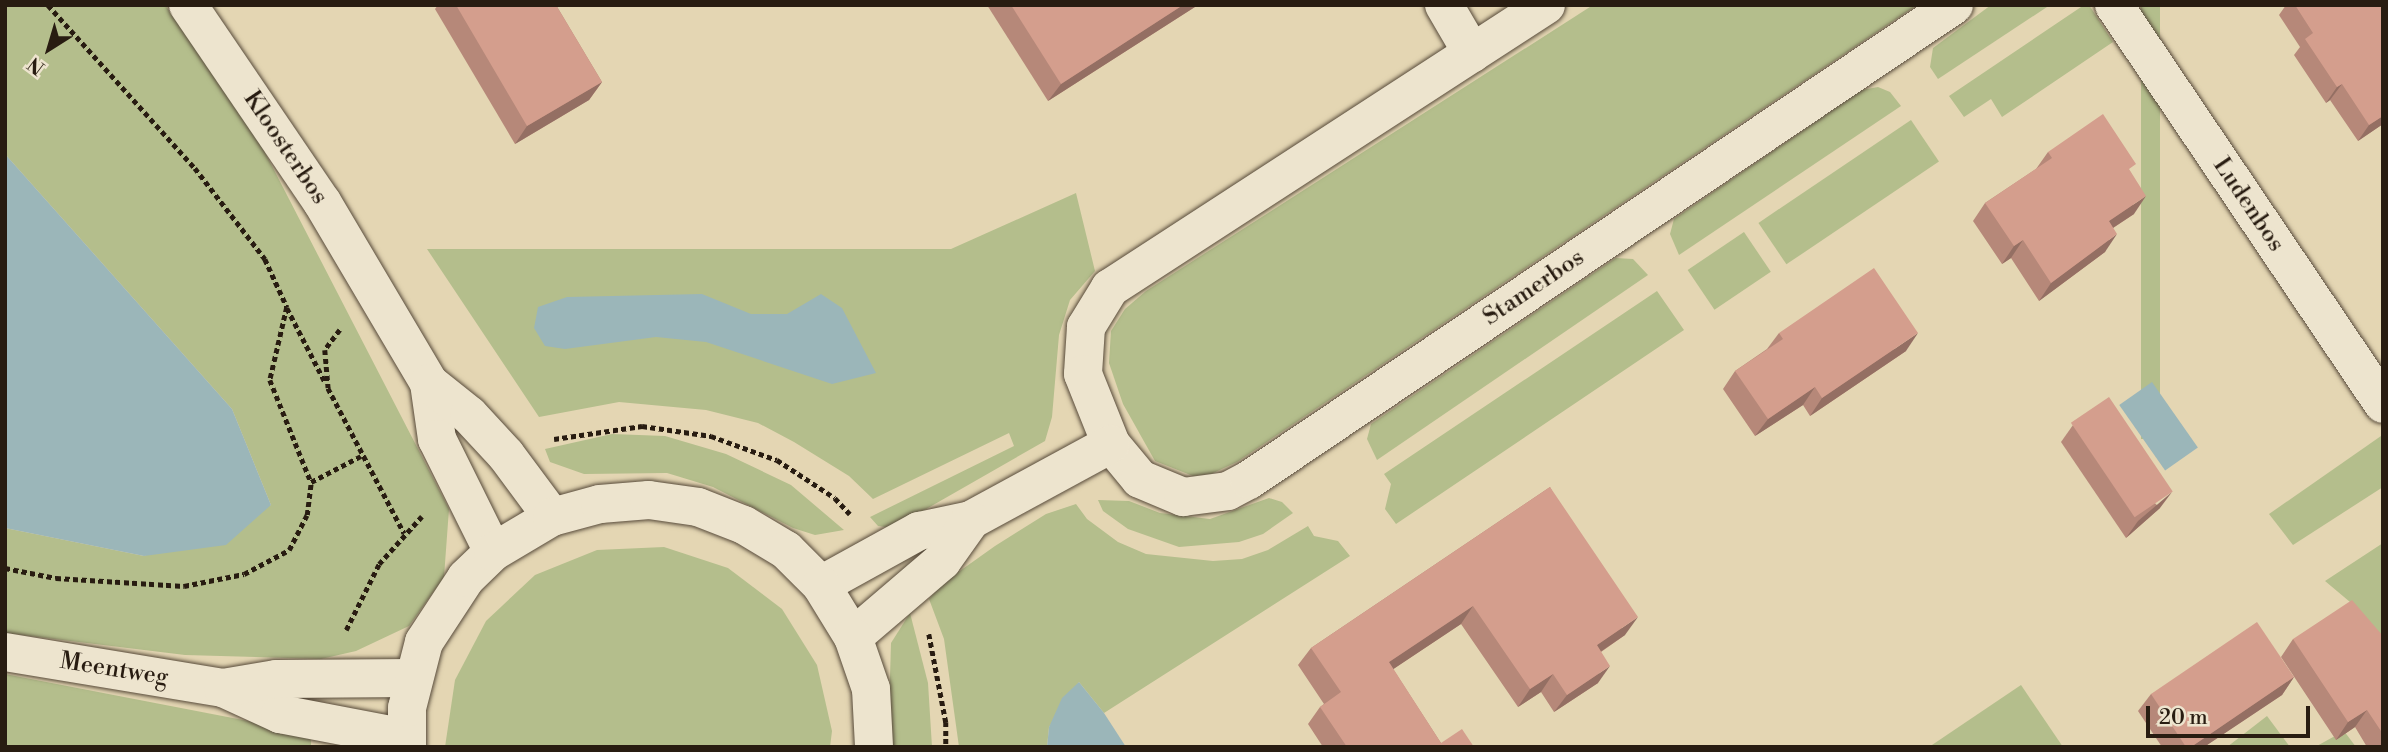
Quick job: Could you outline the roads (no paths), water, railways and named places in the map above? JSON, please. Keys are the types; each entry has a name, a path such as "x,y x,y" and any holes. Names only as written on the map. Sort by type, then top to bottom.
{"street":[{"name":"Kloosterbos","path":"188,5 377,292 429,383 469,415 506,455 552,517"},
{"path":"1444,5 1472,53"},
{"name":"Stamerbos","path":"1546,5 1110,288 1095,307 1082,351 1090,396 1111,444 1123,463 1160,491 1183,497 1228,491 1954,5"},
{"name":"Ludenbos","path":"2114,5 2383,404"},
{"name":"Kloosterbos","path":"429,383 437,439 493,552"},
{"path":"821,585 919,531 971,520 1111,444"},
{"path":"406,742 413,678 442,609 493,552 552,517 600,504 637,501 698,507 744,525 786,550 821,585 853,637 871,689 874,747"},
{"path":"853,637 942,561 971,520"},
{"name":"Meentweg","path":"5,652 223,688 280,714 406,742"},
{"name":"Meentweg","path":"223,688 276,679 413,678"}],"water":[{"path":"5,154 232,409 271,505 226,545 144,556 5,528"},
{"path":"702,294 751,314 787,314 821,294 842,308 876,373 832,384 706,342 656,337 565,349 545,346 534,328 538,307 567,297"},
{"path":"2152,382 2198,448 2165,470 2119,405"},
{"path":"1079,682 1126,747 1047,747 1049,727 1062,698"}]}
